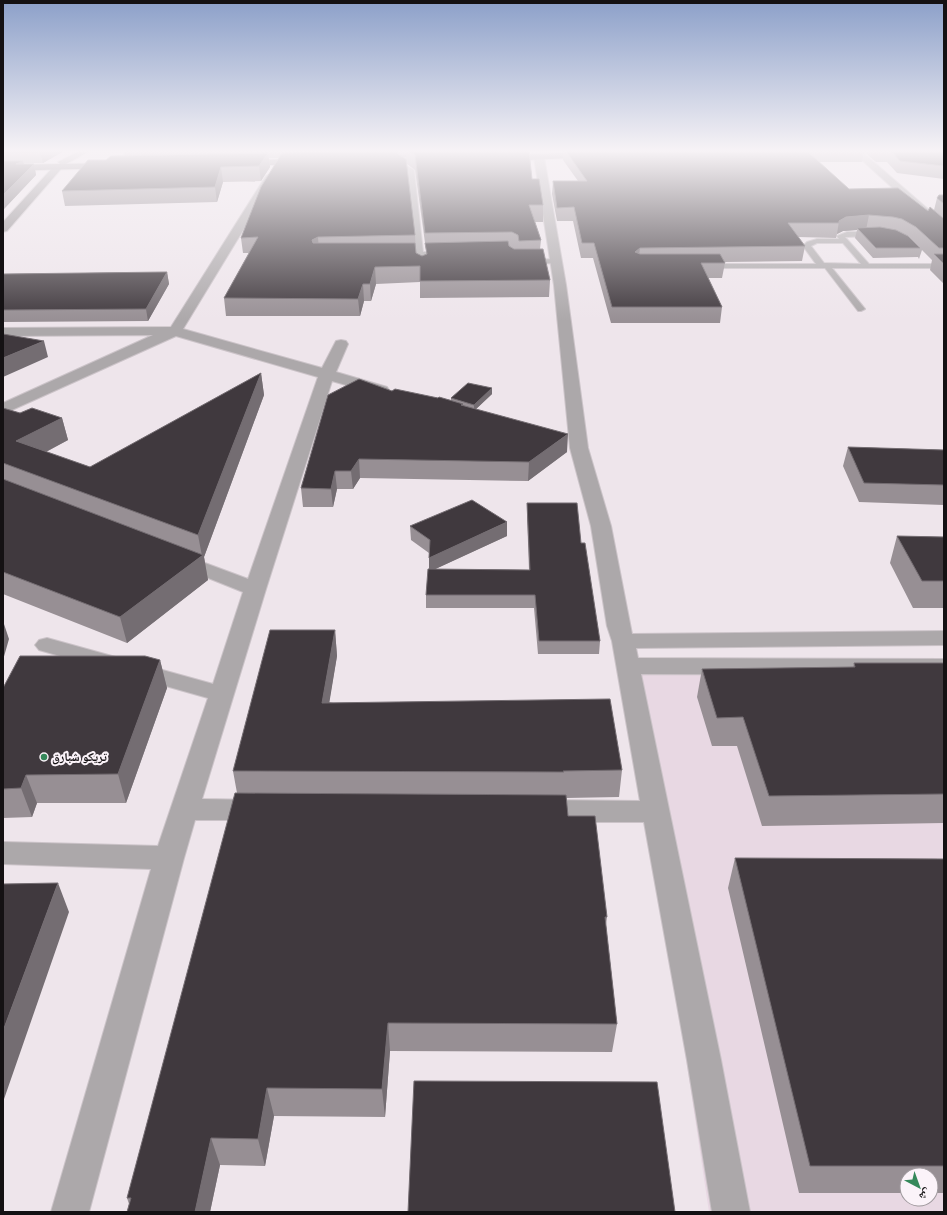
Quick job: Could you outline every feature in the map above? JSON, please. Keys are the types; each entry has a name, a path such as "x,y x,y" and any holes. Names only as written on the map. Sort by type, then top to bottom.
{"street":[{"path":"3,229 22,208"},
{"path":"3,409 175,331 251,208"},
{"path":"548,208 556,261 572,446 601,526 618,626 623,641 704,1060 731,1212"},
{"path":"920,208 944,229"},
{"path":"3,332 175,331 396,394"},
{"path":"70,1212 184,809 255,589 327,374 341,344"},
{"path":"159,552 255,589"},
{"path":"623,641 944,638"},
{"path":"47,645 221,694"},
{"path":"627,666 944,667"},
{"path":"184,809 288,810"},
{"path":"512,811 656,812"},
{"path":"3,854 169,858"}],"lane":[{"path":"415,208 422,269"},
{"path":"866,265 840,236 880,234"},
{"path":"844,241 817,241 809,244 808,246 861,309"},
{"path":"397,255 451,254"},
{"path":"922,257 932,266"},
{"path":"521,262 556,261"},
{"path":"702,266 944,266"}],"shaded area":[{"path":"627,666 944,667 944,1212 709,1212"}],"building":[{"path":"253,208 412,208 415,235 318,237 312,240 313,243 415,243 416,253 422,256 427,254 425,243 508,241 509,246 514,249 543,249 550,280 420,281 420,266 375,267 370,284 363,284 358,299 224,298 258,237 241,238"},
{"path":"422,208 530,208 541,240 519,241 518,235 512,232 425,233"},
{"path":"574,208 924,208 928,211 931,208 944,218 944,248 939,248 916,227 902,219 869,215 846,217 839,221 839,223 788,223 805,246 640,248 635,252 640,254 720,254 725,263 701,263 722,307 612,307 594,243 582,243"},
{"path":"880,227 896,230 908,236 920,248 876,248 857,228"},
{"path":"934,254 944,254 944,264"},
{"path":"167,272 146,309 3,310 3,274"},
{"path":"3,334 44,341 3,358"},
{"path":"261,373 198,535 3,463 3,408 20,413 32,408 62,418 16,441 90,467"},
{"path":"359,379 392,391 395,389 439,397 463,404 461,405 568,434 529,462 359,459 351,471 335,471 331,489 301,488 328,395"},
{"path":"468,383 492,388 474,405 451,398"},
{"path":"848,447 944,450 944,485 864,483"},
{"path":"3,479 203,555 120,617 3,572"},
{"path":"472,500 507,522 429,558 430,540 410,526"},
{"path":"527,503 577,503 581,543 585,543 600,641 539,641 535,595 426,595 428,569 530,570"},
{"path":"897,536 944,537 944,581 922,581"},
{"path":"270,630 335,630 322,703 610,699 622,770 563,771 564,772 233,771"},
{"path":"20,656 145,656 160,660 118,774 26,775 21,788 3,789 3,688"},
{"path":"854,663 944,663 944,794 769,796 743,717 717,718 702,669 855,667"},
{"path":"235,793 566,795 568,816 595,816 607,917 605,917 617,1024 388,1023 382,1089 267,1088 258,1139 211,1138 195,1212 127,1212 131,1198 127,1198"},
{"path":"735,858 944,859 944,1166 810,1166"},
{"path":"58,883 3,1031 3,884"},
{"path":"414,1081 657,1082 675,1212 408,1212"}],"place":[{"name":"تريكو شبارق","path":"44,757"}]}
